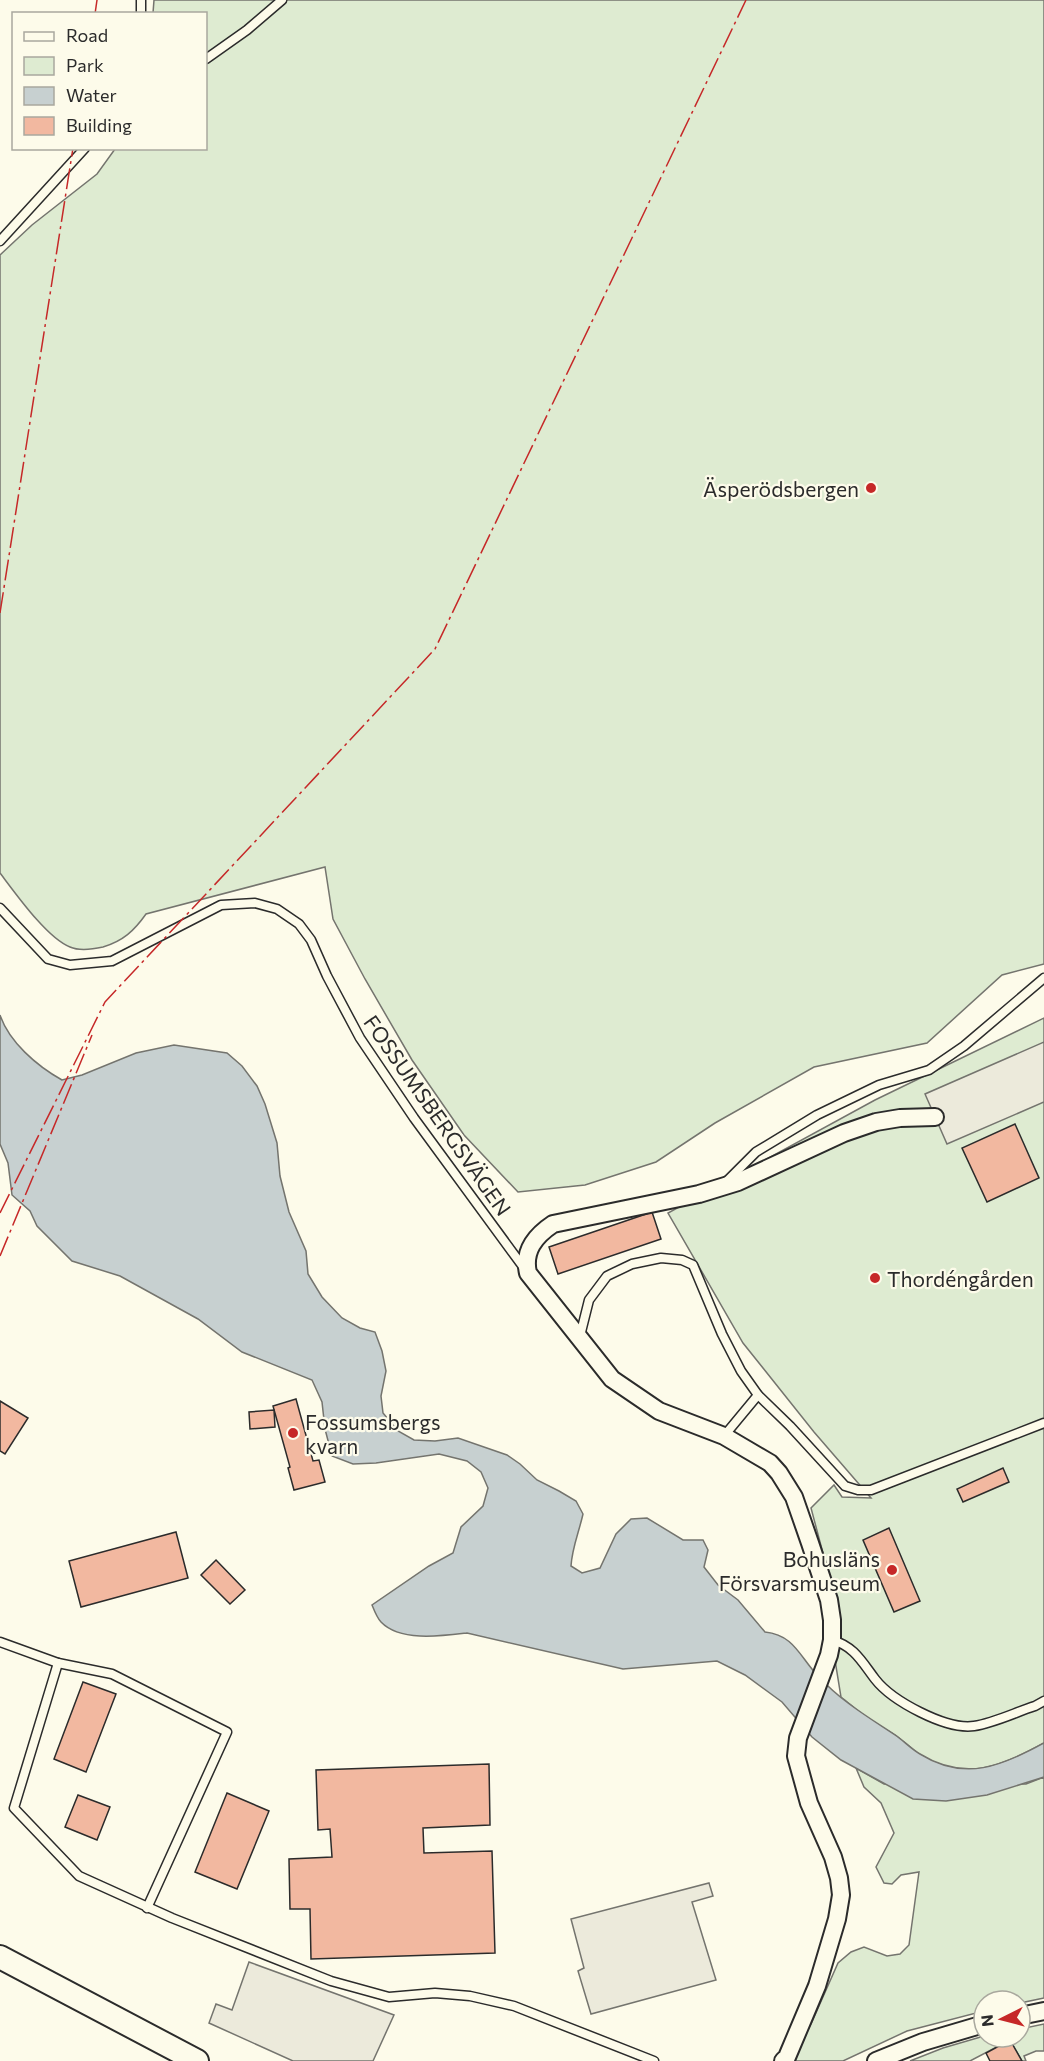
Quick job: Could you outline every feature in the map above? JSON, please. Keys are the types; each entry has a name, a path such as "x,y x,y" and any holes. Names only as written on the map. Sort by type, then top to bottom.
{"street":[{"path":"783,2061 787,2057 817,1986 841,1895 833,1857 809,1803 796,1756 798,1738 830,1648 832,1620 829,1600 794,1497 779,1473 770,1463 724,1436 659,1411 612,1378 528,1273 526,1263 530,1248 538,1234 553,1224 699,1194 738,1182 789,1157 876,1122 900,1118 935,1117"},
{"path":"0,1957 196,2061"},
{"path":"876,2061 923,2042 972,2028"}],"lane":[{"path":"207,59 247,30 282,0"},
{"path":"0,241 83,150"},
{"name":"FOSSUMSBERGSVÄGEN","path":"0,908 48,959 70,965 112,961 220,905 255,903 277,909 285,914 299,924 311,940 360,1038 414,1119 528,1273"},
{"path":"721,1186 756,1152 817,1114 879,1085 929,1071 964,1046 1044,978"},
{"path":"580,1338 589,1300 607,1276 632,1264 660,1257 682,1260 693,1265 722,1334 741,1371 758,1395 845,1486 858,1490 871,1490 1044,1423"},
{"path":"724,1436 758,1395"},
{"path":"0,1642 58,1663 112,1674 226,1732 147,1908"},
{"path":"830,1648 839,1642 857,1654 875,1679 888,1692 923,1713 951,1724 976,1726 1044,1701"},
{"path":"58,1663 14,1808 79,1876 147,1908 331,1981 389,1997 435,1993 470,1996 514,2006 654,2061"}],"green space":[{"path":"154,0 1044,0 1044,964 1002,975 927,1043 814,1067 715,1123 656,1162 585,1185 518,1192 464,1135 412,1060 333,919 325,867 146,914 127,935 103,947 82,949 70,947 42,925 0,873 0,255 32,225 97,174 114,150 207,150 207,12 153,12"},
{"name":"Thordéngården","path":"1044,1018 1044,1743 998,1764 983,1768 952,1768 919,1754 841,1697 834,1654 833,1591 811,1508 834,1485 842,1497 871,1498 814,1432 743,1343 668,1213 875,1100"},
{"path":"856,1768 884,1784 1026,1784 1044,1777 1044,1998 1032,2000 1032,1989 972,1989 972,2014 907,2031 843,2061 792,2061 838,1963 851,1952 864,1947 887,1956 900,1954 909,1945 919,1872 901,1875 892,1884 884,1883 876,1867 894,1833 881,1803 864,1787"},
{"path":"1044,2024 1044,2051 1036,2051 1024,2056 1026,2061 1022,2061 1015,2049 1032,2049 1032,2026"},
{"path":"972,2040 972,2049 993,2049 970,2061 910,2061"}],"shaded area":[{"path":"1044,1042 1044,1102 947,1144 925,1094"},
{"path":"709,1883 713,1896 692,1902 716,1980 591,2014 578,1971 584,1968 571,1919"},
{"path":"249,1962 394,2015 373,2061 293,2061 209,2023 216,2004 232,2010"}],"water":[{"path":"0,1015 17,1044 43,1068 62,1080 82,1075 136,1053 174,1045 227,1053 242,1066 257,1086 265,1104 277,1143 280,1176 289,1212 306,1251 308,1274 322,1297 342,1318 360,1328 375,1332 386,1371 381,1396 383,1413 398,1431 414,1440 435,1441 458,1438 507,1455 537,1480 576,1501 583,1514 571,1566 582,1573 600,1568 616,1534 631,1519 647,1518 683,1540 703,1540 708,1550 704,1567 718,1585 738,1600 765,1632 775,1634 790,1643 836,1694 917,1752 937,1763 952,1767 983,1768 1013,1758 1044,1743 1044,1777 987,1795 946,1801 913,1799 841,1760 812,1737 782,1702 745,1675 717,1661 623,1669 467,1633 422,1636 399,1633 389,1628 380,1620 372,1605 429,1566 453,1553 461,1527 483,1506 488,1488 481,1472 467,1461 439,1454 353,1464 332,1456 325,1429 322,1402 312,1380 242,1352 198,1319 120,1276 72,1261 37,1226 30,1211 12,1195 8,1163 0,1144"}],"building":[{"path":"1015,1124 1039,1178 987,1202 962,1148"},
{"path":"652,1212 661,1239 558,1274 549,1247"},
{"name":"Fossumsbergs kvarn","path":"296,1399 313,1461 319,1460 325,1482 294,1490 273,1406"},
{"path":"0,1401 28,1418 5,1454 0,1451"},
{"path":"274,1410 275,1427 250,1429 249,1412"},
{"path":"1003,1468 1009,1482 963,1502 957,1489"},
{"path":"889,1528 920,1601 894,1612 863,1540"},
{"path":"176,1532 188,1578 81,1607 69,1561"},
{"path":"216,1560 245,1590 230,1604 201,1575"},
{"path":"83,1682 116,1694 86,1772 54,1759"},
{"path":"489,1764 490,1825 423,1828 424,1853 492,1851 495,1953 311,1959 310,1909 290,1909 289,1859 332,1857 330,1829 318,1830 316,1770"},
{"path":"227,1793 269,1811 237,1889 195,1872"},
{"path":"78,1795 110,1807 97,1840 65,1827"},
{"path":"993,2049 1015,2049 1022,2061 990,2061 986,2053"}],"power":[{"path":"95,12 97,0"},
{"path":"0,1213 105,1002 435,649 746,0"},
{"path":"0,613 73,150"},
{"path":"0,1256 92,1035"}],"place":[{"name":"Äsperödsbergen","path":"871,488"},
{"name":"Thordéngården","path":"875,1278"},
{"name":"Fossumsbergs kvarn","path":"293,1433"},
{"name":"Bohusläns Försvarsmuseum","path":"892,1570"}]}
